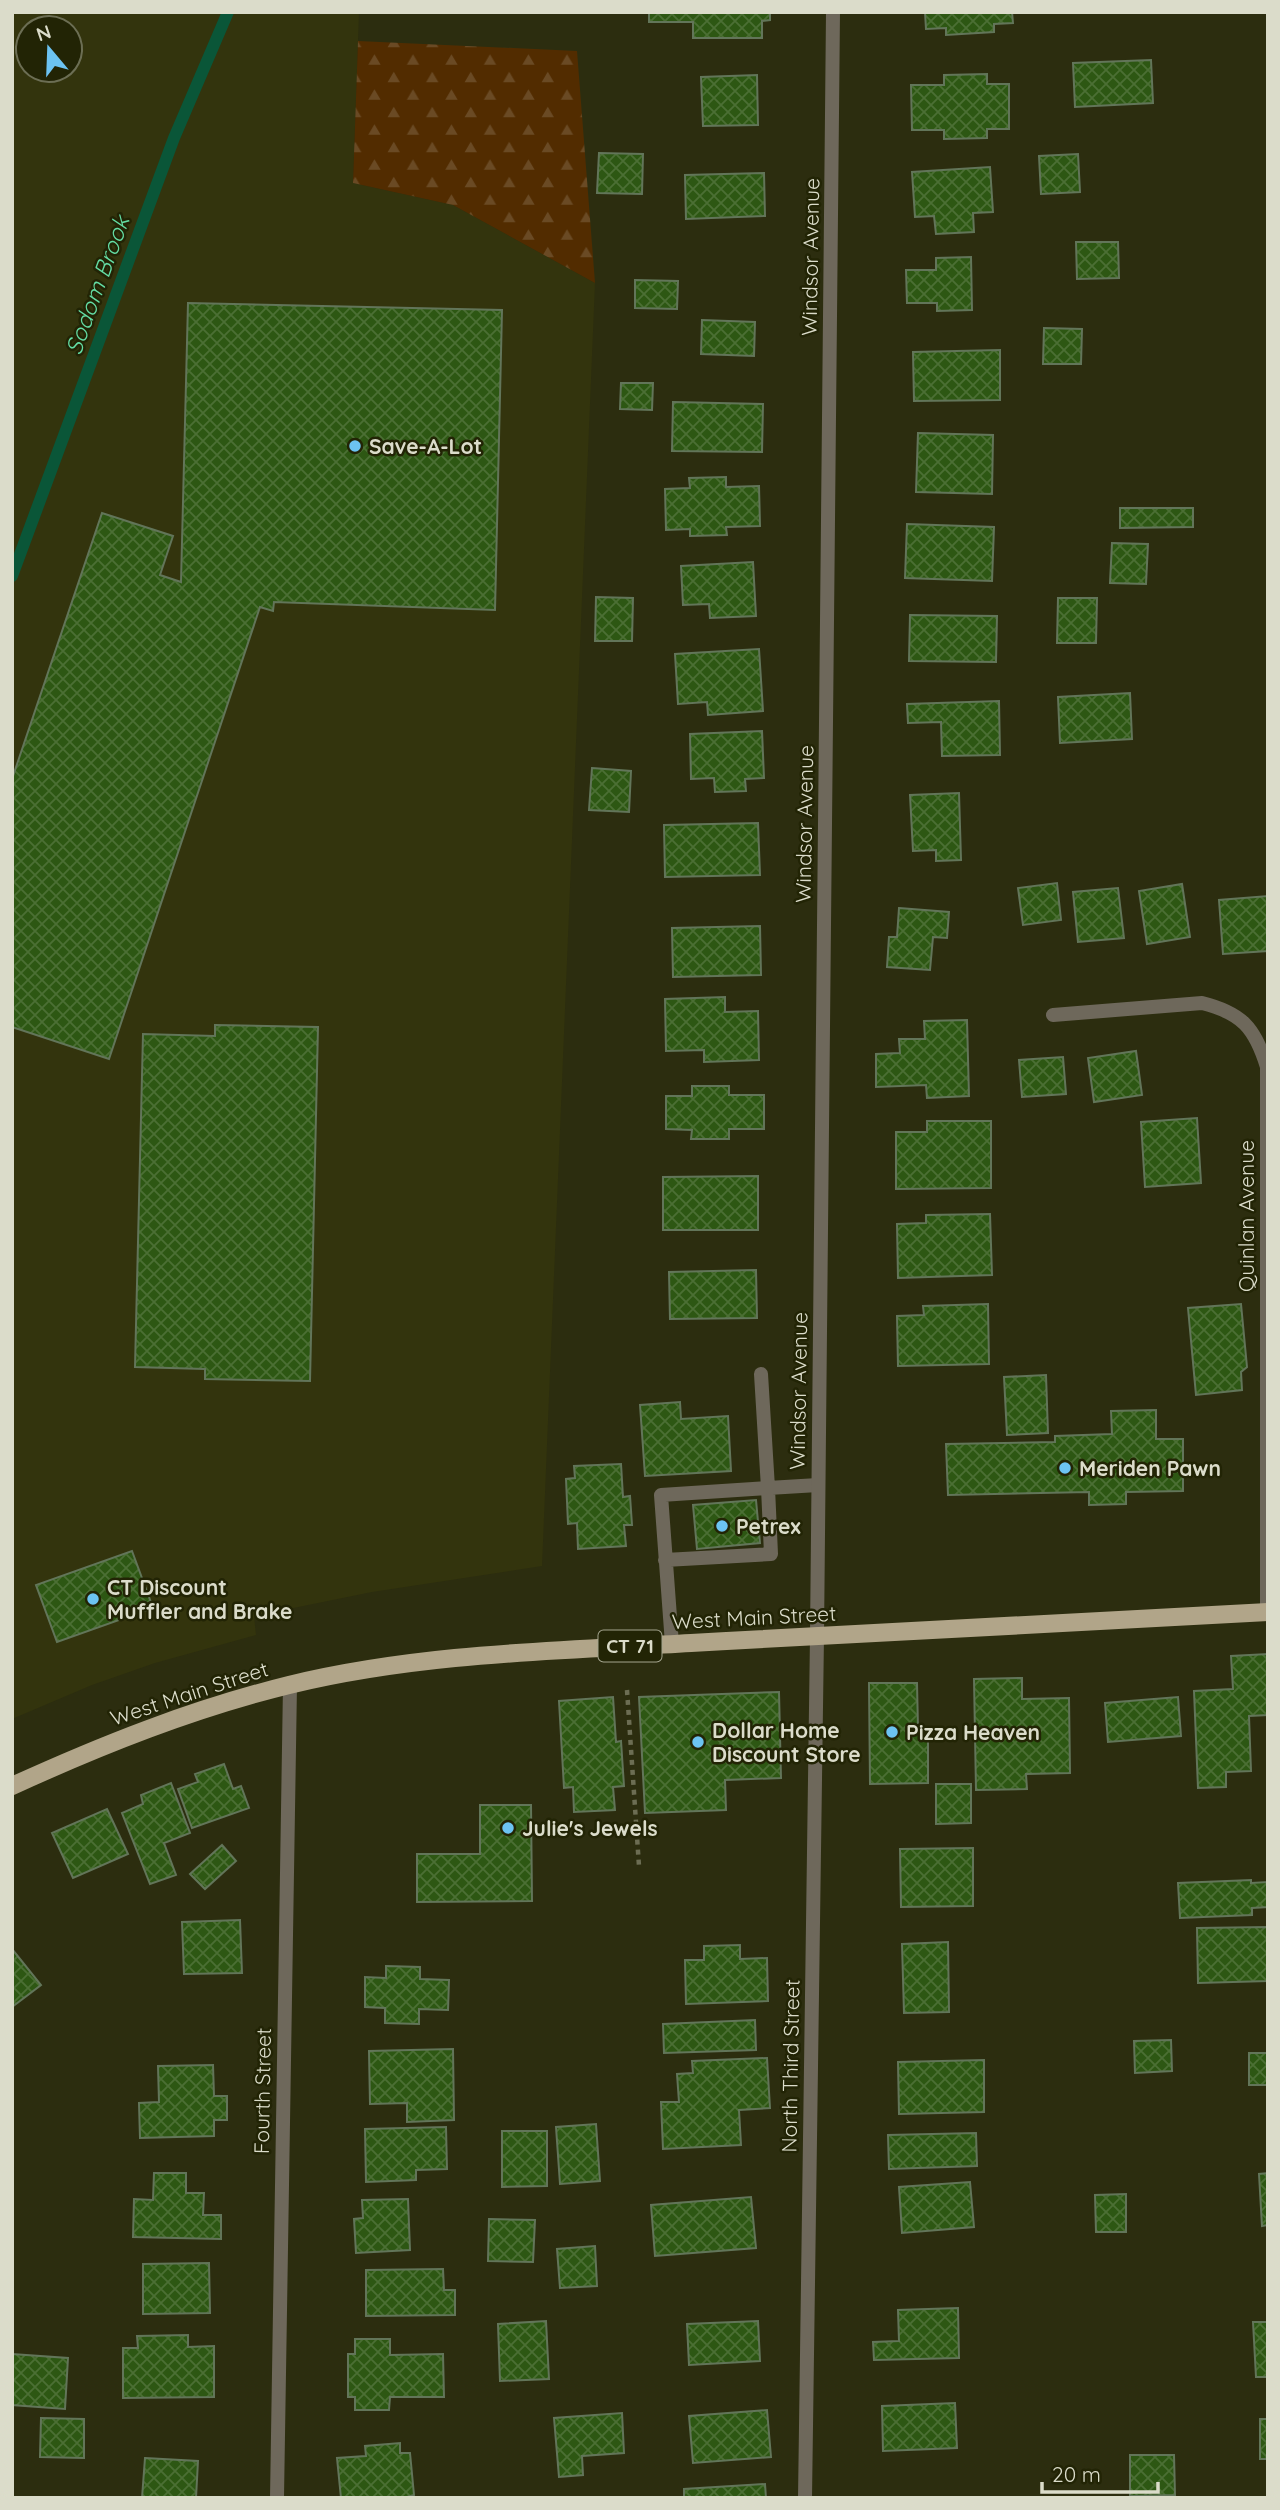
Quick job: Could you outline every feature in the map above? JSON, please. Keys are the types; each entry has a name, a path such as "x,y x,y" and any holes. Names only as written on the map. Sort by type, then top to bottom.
{"main road":[{"name":"West Main Street","path":"12,1786 89,1751 176,1717 290,1685 399,1665 526,1652 1267,1612"}],"street":[{"name":"Windsor Avenue","path":"817,1636 833,12"},
{"name":"Quinlan Avenue","path":"1054,1015 1202,1003 1225,1009 1244,1022 1259,1042 1267,1067 1267,1612"},
{"path":"665,1560 771,1554 761,1374"},
{"path":"673,1644 661,1495 818,1485"},
{"name":"North Third Street","path":"805,2498 817,1636"},
{"name":"Fourth Street","path":"276,2498 290,1685"}],"path":[{"path":"627,1690 639,1866"}],"shaded area":[{"path":"12,12 359,12 353,183 453,205 595,283 542,1566 372,1592 254,1616 256,1635 155,1663 92,1685 12,1719"}],"green space":[{"path":"358,41 577,51 595,283 453,205 353,183"}],"building":[{"path":"649,12 770,12 770,20 762,21 762,38 693,38 693,22 649,22"},
{"path":"925,12 1012,12 1013,23 994,24 994,32 946,35 946,28 926,29"},
{"path":"1151,60 1153,103 1075,107 1073,63"},
{"path":"987,74 987,84 1009,84 1009,129 987,129 987,138 944,139 944,130 912,130 911,85 944,85 944,75"},
{"path":"757,75 758,125 703,126 701,77"},
{"path":"599,153 643,154 642,194 597,193"},
{"path":"1078,154 1080,192 1041,194 1039,156"},
{"path":"990,167 993,212 973,213 974,232 936,234 934,216 915,217 912,172"},
{"path":"764,173 765,216 686,219 685,175"},
{"path":"1076,242 1118,242 1119,278 1077,279"},
{"path":"971,257 972,310 937,311 937,303 907,303 906,270 936,270 936,258"},
{"path":"635,280 678,281 677,309 635,308"},
{"path":"188,303 502,310 495,610 274,602 273,611 260,607 109,1059 12,1027 12,779 102,513 173,536 160,575 181,582"},
{"path":"702,320 755,322 754,356 701,354"},
{"path":"1044,328 1082,329 1081,364 1043,364"},
{"path":"1000,350 1000,400 914,401 913,352"},
{"path":"621,383 653,383 652,410 620,409"},
{"path":"673,402 763,404 762,452 672,451"},
{"path":"918,433 993,435 992,494 916,492"},
{"path":"726,477 726,487 759,486 760,526 726,527 727,535 690,536 690,529 666,530 665,489 690,488 689,478"},
{"path":"1120,508 1193,508 1193,527 1120,528"},
{"path":"907,524 994,527 992,581 905,578"},
{"path":"1112,543 1148,544 1146,584 1110,583"},
{"path":"753,562 756,616 710,618 709,604 683,605 681,566"},
{"path":"596,597 633,598 632,641 595,641"},
{"path":"1058,598 1097,598 1096,643 1057,643"},
{"path":"910,615 997,616 996,662 909,661"},
{"path":"759,649 763,711 708,715 707,702 678,704 675,654"},
{"path":"1130,693 1132,739 1060,743 1058,697"},
{"path":"999,701 1000,755 942,756 941,722 908,723 907,704"},
{"path":"762,731 764,778 745,779 746,791 715,792 714,778 691,779 690,734"},
{"path":"592,768 631,771 629,812 589,810"},
{"path":"959,793 961,860 936,861 936,850 913,851 910,795"},
{"path":"758,823 760,875 665,877 664,825"},
{"path":"1057,883 1061,920 1023,925 1018,888"},
{"path":"1182,884 1190,937 1147,944 1139,891"},
{"path":"1118,888 1124,938 1078,942 1073,892"},
{"path":"1268,896 1268,951 1223,954 1219,900"},
{"path":"899,908 949,912 947,938 933,937 930,970 887,967 889,937 897,937"},
{"path":"760,926 761,975 673,977 672,928"},
{"path":"725,997 725,1012 758,1011 759,1060 704,1062 704,1050 666,1051 665,999"},
{"path":"967,1020 969,1096 927,1098 926,1085 876,1087 876,1054 900,1053 899,1039 925,1039 924,1021"},
{"path":"215,1025 318,1027 310,1381 205,1379 205,1369 135,1367 143,1034 215,1036"},
{"path":"1136,1051 1142,1095 1094,1102 1088,1058"},
{"path":"1063,1057 1066,1094 1022,1097 1019,1060"},
{"path":"692,1086 729,1086 729,1095 764,1095 764,1129 729,1129 729,1139 691,1139 692,1130 666,1129 666,1096 692,1096"},
{"path":"1197,1118 1201,1183 1145,1187 1141,1122"},
{"path":"927,1121 991,1121 991,1188 896,1189 896,1132 927,1132"},
{"path":"758,1176 758,1230 663,1230 663,1177"},
{"path":"990,1214 992,1275 898,1278 897,1224 926,1223 926,1215"},
{"path":"756,1270 757,1318 670,1319 669,1272"},
{"path":"988,1304 989,1364 898,1366 897,1316 924,1315 923,1306"},
{"path":"1241,1304 1247,1367 1241,1372 1242,1390 1196,1395 1188,1308"},
{"path":"1046,1375 1048,1433 1007,1435 1004,1377"},
{"path":"680,1402 681,1419 728,1416 731,1471 645,1476 640,1405"},
{"name":"Meriden Pawn","path":"1156,1410 1156,1439 1183,1439 1183,1491 1126,1492 1126,1504 1089,1505 1089,1492 948,1495 946,1444 1055,1442 1055,1436 1112,1434 1111,1411"},
{"path":"621,1464 623,1497 630,1496 632,1525 624,1525 626,1546 578,1549 577,1523 568,1524 566,1479 575,1478 574,1466"},
{"path":"756,1500 760,1543 697,1549 693,1505"},
{"path":"132,1551 153,1608 57,1642 36,1585"},
{"path":"1268,1654 1268,1715 1249,1716 1251,1771 1226,1772 1226,1787 1198,1788 1194,1691 1233,1689 1231,1656"},
{"path":"1022,1678 1022,1699 1069,1698 1070,1773 1026,1774 1027,1789 976,1790 974,1679"},
{"path":"869,1683 917,1683 918,1729 928,1729 928,1783 870,1784"},
{"path":"779,1692 781,1778 725,1780 726,1810 645,1813 639,1697"},
{"path":"613,1697 616,1742 621,1741 624,1786 613,1787 615,1810 574,1812 573,1787 564,1788 559,1701"},
{"path":"1178,1697 1181,1736 1108,1742 1105,1703"},
{"path":"224,1764 233,1789 241,1786 249,1808 192,1828 178,1789 198,1782 195,1774"},
{"path":"171,1783 190,1833 164,1843 176,1875 150,1884 122,1813 143,1804 141,1795"},
{"path":"936,1784 971,1784 971,1823 936,1824"},
{"path":"480,1805 531,1805 532,1901 417,1902 417,1854 480,1854"},
{"path":"107,1809 128,1854 73,1878 52,1833"},
{"path":"222,1845 236,1861 205,1889 190,1874"},
{"path":"973,1848 973,1906 901,1907 900,1849"},
{"path":"1251,1880 1251,1883 1268,1882 1268,1907 1252,1908 1252,1915 1180,1918 1178,1883"},
{"path":"240,1920 242,1973 184,1974 182,1922"},
{"path":"1268,1927 1268,1981 1198,1983 1197,1928"},
{"path":"948,1942 949,2012 904,2013 902,1944"},
{"path":"740,1945 740,1959 767,1958 768,2001 686,2004 685,1960 704,1960 704,1946"},
{"path":"12,1949 41,1985 12,2007"},
{"path":"386,1966 420,1967 420,1979 449,1980 448,2010 419,2009 419,2024 385,2023 385,2008 365,2007 365,1977 386,1978"},
{"path":"755,2020 756,2050 664,2053 663,2024"},
{"path":"1171,2040 1172,2071 1135,2073 1134,2041"},
{"path":"453,2049 454,2120 407,2122 407,2103 370,2104 369,2051"},
{"path":"1249,2053 1268,2053 1268,2085 1249,2085"},
{"path":"767,2058 770,2108 739,2110 741,2145 663,2149 661,2102 679,2102 677,2074 693,2073 692,2061"},
{"path":"984,2060 984,2112 899,2114 898,2062"},
{"path":"213,2065 214,2096 227,2096 227,2120 214,2120 214,2136 140,2138 139,2103 159,2102 158,2066"},
{"path":"596,2124 600,2181 560,2184 556,2127"},
{"path":"446,2127 447,2169 416,2170 416,2180 366,2182 365,2129"},
{"path":"502,2131 547,2131 547,2186 502,2187"},
{"path":"976,2133 977,2166 889,2169 888,2135"},
{"path":"154,2173 186,2173 186,2193 204,2193 203,2215 221,2215 221,2239 133,2237 134,2199 153,2200"},
{"path":"1268,2173 1268,2225 1262,2226 1259,2174"},
{"path":"970,2182 974,2227 902,2233 899,2187"},
{"path":"1126,2194 1126,2232 1096,2232 1095,2195"},
{"path":"751,2197 756,2248 655,2256 651,2205"},
{"path":"408,2199 410,2250 356,2253 354,2219 363,2218 362,2200"},
{"path":"489,2219 535,2220 533,2262 488,2261"},
{"path":"595,2246 597,2286 560,2288 557,2249"},
{"path":"209,2263 210,2313 143,2314 143,2264"},
{"path":"443,2269 444,2290 455,2290 455,2315 366,2316 366,2270"},
{"path":"958,2308 959,2358 874,2360 873,2342 899,2341 898,2310"},
{"path":"546,2321 549,2379 500,2381 498,2324"},
{"path":"758,2321 760,2361 689,2365 687,2324"},
{"path":"1253,2322 1268,2322 1268,2377 1256,2377"},
{"path":"188,2335 188,2347 214,2346 214,2397 123,2398 123,2348 138,2348 137,2336"},
{"path":"355,2339 390,2339 390,2355 443,2354 444,2397 390,2397 389,2410 355,2410 355,2397 348,2397 348,2354 355,2354"},
{"path":"12,2354 68,2358 65,2409 12,2405"},
{"path":"955,2403 957,2448 883,2451 882,2406"},
{"path":"767,2410 771,2457 693,2463 689,2416"},
{"path":"622,2413 624,2453 582,2456 583,2475 559,2477 554,2418"},
{"path":"41,2418 84,2419 84,2458 40,2457"},
{"path":"1260,2419 1268,2419 1268,2459 1260,2459"},
{"path":"400,2443 400,2453 410,2453 414,2495 403,2498 341,2498 337,2458 366,2456 365,2446"},
{"path":"1130,2455 1174,2455 1175,2495 1130,2496"},
{"path":"145,2458 198,2461 196,2498 142,2498"},
{"path":"765,2484 766,2498 684,2498 684,2489"}],"waterway":[{"name":"Sodom Brook","path":"12,576 174,138 228,12"}],"place":[{"name":"Save-A-Lot","path":"355,446"},
{"name":"Meriden Pawn","path":"1065,1468"},
{"name":"Petrex","path":"722,1526"},
{"name":"CT Discount Muffler and Brake","path":"93,1599"},
{"name":"Pizza Heaven","path":"892,1732"},
{"name":"Dollar Home Discount Store","path":"698,1742"},
{"name":"Julie's Jewels","path":"508,1828"}]}
